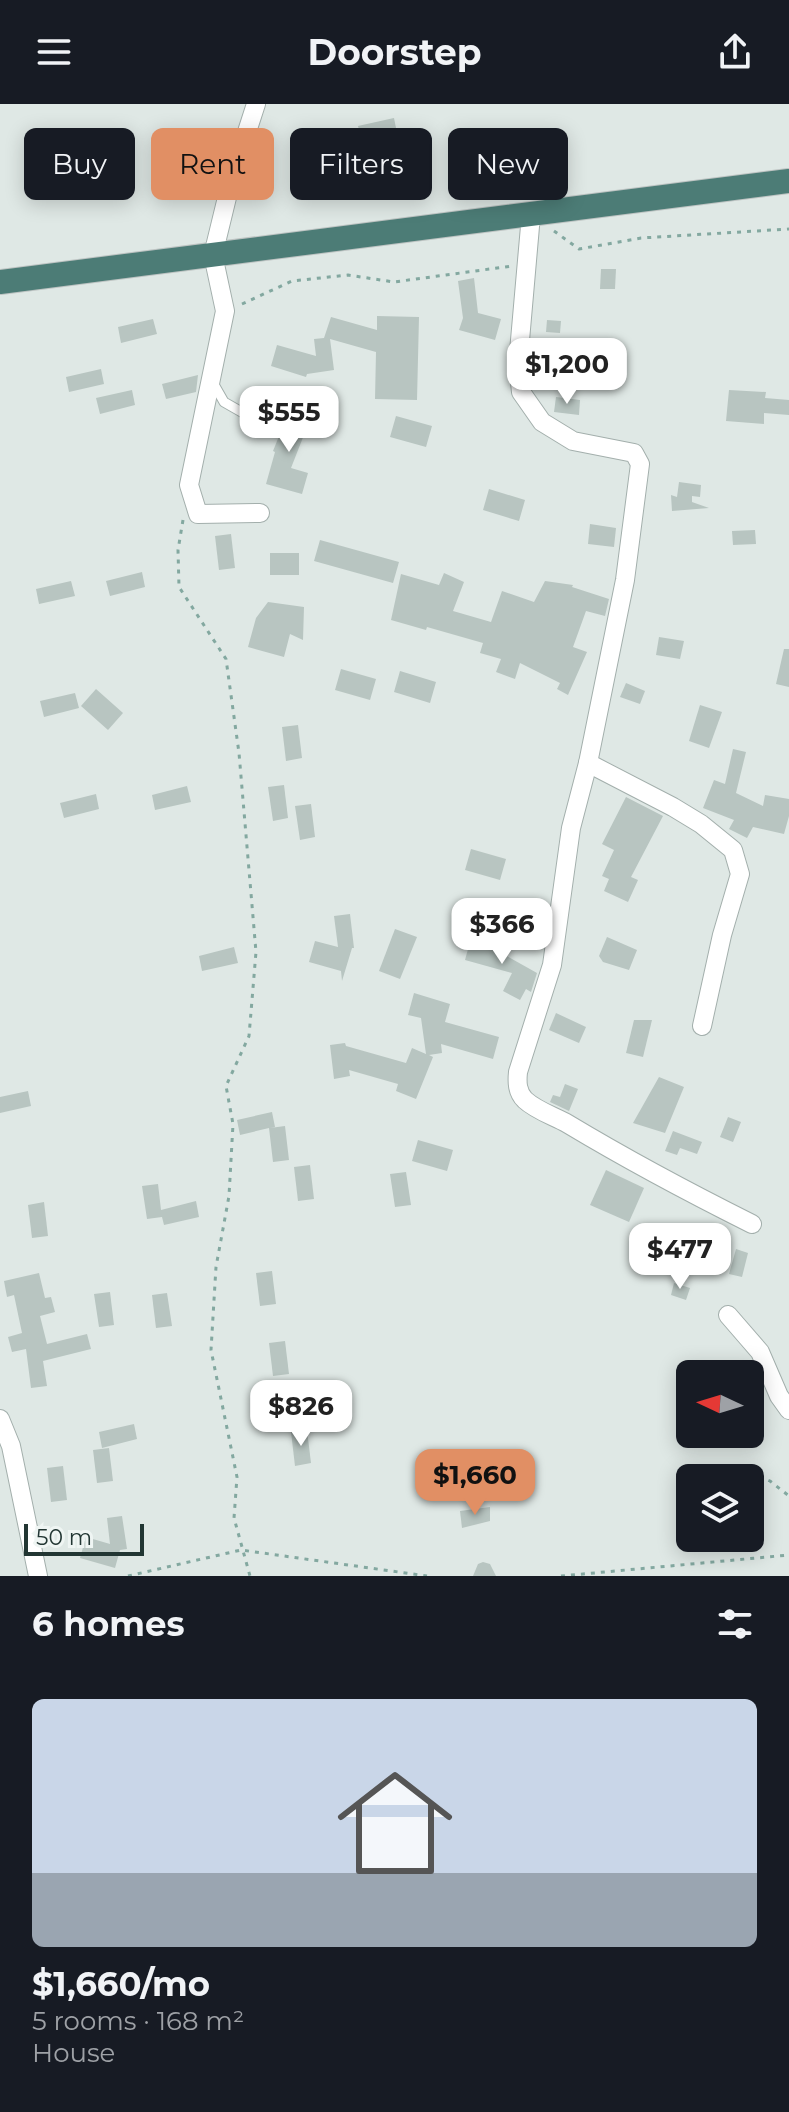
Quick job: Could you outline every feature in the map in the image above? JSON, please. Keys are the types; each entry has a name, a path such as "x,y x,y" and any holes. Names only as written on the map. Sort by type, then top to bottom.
{"highway":[{"path":"0,282 789,181"}],"street":[{"path":"256,104 231,181 213,255 225,311 189,485 198,514 260,513"},
{"path":"531,215 518,363 521,392 542,422 573,441 634,453 640,464 625,580 588,763 571,828 552,965 518,1072 517,1085 523,1099 543,1112 606,1149 752,1224"},
{"path":"588,763 673,807 701,824 733,850 740,874 722,935 702,1026"},
{"path":"728,1315 760,1352 779,1396 789,1410"},
{"path":"0,1419 11,1446 38,1576"}],"lane":[{"path":"212,381 224,402 266,426"}],"path":[{"path":"531,215 579,249 641,238 789,229"},
{"path":"225,311 292,281 348,275 394,282 527,264"},
{"path":"189,485 178,550 179,587 226,659 239,753 256,952 249,1036 226,1086 233,1124 232,1153 229,1196 216,1267 211,1350 237,1477 234,1518 250,1576"},
{"path":"764,1478 789,1496"},
{"path":"128,1576 241,1550 427,1576"},
{"path":"561,1576 789,1555"}],"building":[{"path":"394,118 396,128 358,128"},
{"path":"601,269 616,269 615,289 600,289"},
{"path":"474,278 478,313 501,319 495,340 459,330 463,318 458,281"},
{"path":"377,316 419,317 417,400 375,399 376,352 330,339 334,370 307,374 306,377 271,366 277,345 316,356 314,339 324,338 331,317 377,330"},
{"path":"153,319 157,334 121,343 118,327"},
{"path":"547,320 561,321 560,333 546,332"},
{"path":"101,369 104,384 69,392 66,377"},
{"path":"198,375 196,392 166,399 162,384"},
{"path":"132,390 135,405 100,414 96,398"},
{"path":"729,390 766,392 765,398 789,400 789,415 764,413 764,424 726,421"},
{"path":"556,397 580,400 579,415 554,412"},
{"path":"290,409 311,417 291,468 308,473 302,494 266,484 273,451"},
{"path":"396,416 432,426 426,447 390,437"},
{"path":"679,482 701,485 700,497 692,496 692,502 709,508 672,511 671,495 677,497"},
{"path":"489,489 525,500 519,521 483,510"},
{"path":"590,524 616,528 614,547 588,544"},
{"path":"755,530 756,544 733,545 732,531"},
{"path":"231,534 235,568 219,570 215,536"},
{"path":"320,540 399,562 393,583 314,561"},
{"path":"270,553 299,553 299,575 270,575"},
{"path":"142,572 145,587 110,596 106,581"},
{"path":"444,573 464,582 453,611 491,622 502,591 534,602 545,581 573,585 609,599 605,616 586,611 573,647 587,652 568,695 557,689 560,683 520,663 515,679 496,672 501,659 480,653 483,643 391,620 401,574 439,585"},
{"path":"71,581 75,596 39,604 36,589"},
{"path":"268,602 304,607 303,640 290,634 284,657 248,647 256,618"},
{"path":"659,637 684,641 680,659 656,655"},
{"path":"784,649 789,649 789,687 776,684"},
{"path":"341,669 376,679 370,700 335,690"},
{"path":"400,671 436,682 430,703 394,692"},
{"path":"626,683 645,691 640,704 620,697"},
{"path":"96,689 123,713 108,730 81,706"},
{"path":"75,693 79,708 44,717 40,701"},
{"path":"700,705 722,712 709,748 689,741"},
{"path":"298,725 302,758 286,761 282,727"},
{"path":"733,749 746,752 736,793 763,806 765,795 789,799 789,816 784,834 753,827 747,838 729,829 734,820 703,808 714,780 725,784"},
{"path":"284,785 288,818 273,821 268,787"},
{"path":"187,786 191,802 155,810 152,795"},
{"path":"96,794 99,809 64,818 60,803"},
{"path":"626,797 663,816 631,877 638,880 628,902 604,891 609,879 602,876 614,850 602,844"},
{"path":"311,804 315,837 300,840 295,806"},
{"path":"471,849 506,859 500,880 465,870"},
{"path":"350,914 354,948 342,981 341,971 309,962 315,941 338,947 334,916"},
{"path":"395,929 417,937 400,979 379,971"},
{"path":"607,937 637,950 629,970 603,962 599,956"},
{"path":"471,938 507,949 505,955 537,973 531,992 526,989 520,1000 503,991 512,973 465,960"},
{"path":"234,947 238,963 202,971 199,956"},
{"path":"414,993 450,1004 445,1022 499,1037 493,1059 441,1044 442,1053 429,1055 433,1057 416,1099 396,1091 398,1084 349,1070 350,1076 334,1079 330,1045 345,1043 346,1046 406,1063 412,1048 426,1054 421,1018 408,1015"},
{"path":"556,1013 586,1027 579,1043 549,1030"},
{"path":"634,1020 652,1020 643,1057 626,1053"},
{"path":"659,1077 684,1087 665,1133 633,1123"},
{"path":"565,1084 578,1089 569,1111 550,1102 553,1095 560,1097"},
{"path":"28,1091 31,1106 0,1113 0,1097"},
{"path":"272,1112 275,1127 270,1128 285,1126 289,1160 273,1162 269,1128 240,1135 237,1120"},
{"path":"728,1117 741,1122 733,1142 720,1137"},
{"path":"673,1131 702,1142 697,1154 680,1148 677,1155 665,1151"},
{"path":"418,1140 453,1150 447,1171 412,1161"},
{"path":"310,1165 314,1199 298,1201 294,1167"},
{"path":"606,1170 644,1188 629,1222 590,1205"},
{"path":"406,1172 411,1205 395,1207 390,1174"},
{"path":"158,1184 161,1210 196,1201 199,1217 164,1225 162,1217 147,1219 142,1186"},
{"path":"44,1202 48,1236 32,1238 28,1205"},
{"path":"736,1249 748,1253 742,1277 729,1274"},
{"path":"272,1271 276,1304 260,1306 256,1273"},
{"path":"39,1273 45,1298 51,1297 55,1312 40,1316 47,1344 87,1334 91,1349 43,1361 47,1386 31,1388 26,1349 12,1352 8,1337 22,1333 14,1295 7,1297 4,1281"},
{"path":"674,1283 690,1288 686,1300 671,1295"},
{"path":"110,1292 114,1325 99,1327 94,1294"},
{"path":"167,1293 172,1326 156,1328 152,1295"},
{"path":"285,1341 289,1374 273,1376 269,1343"},
{"path":"134,1424 137,1439 102,1448 99,1432"},
{"path":"307,1430 311,1463 295,1466 291,1432"},
{"path":"109,1448 113,1481 97,1483 93,1450"},
{"path":"63,1466 67,1500 51,1502 47,1468"},
{"path":"490,1507 490,1521 462,1528 460,1511"},
{"path":"122,1516 127,1549 120,1550 115,1568 80,1558 86,1537 110,1544 107,1518"},
{"path":"478,1564 490,1564 496,1576 473,1576"}]}
